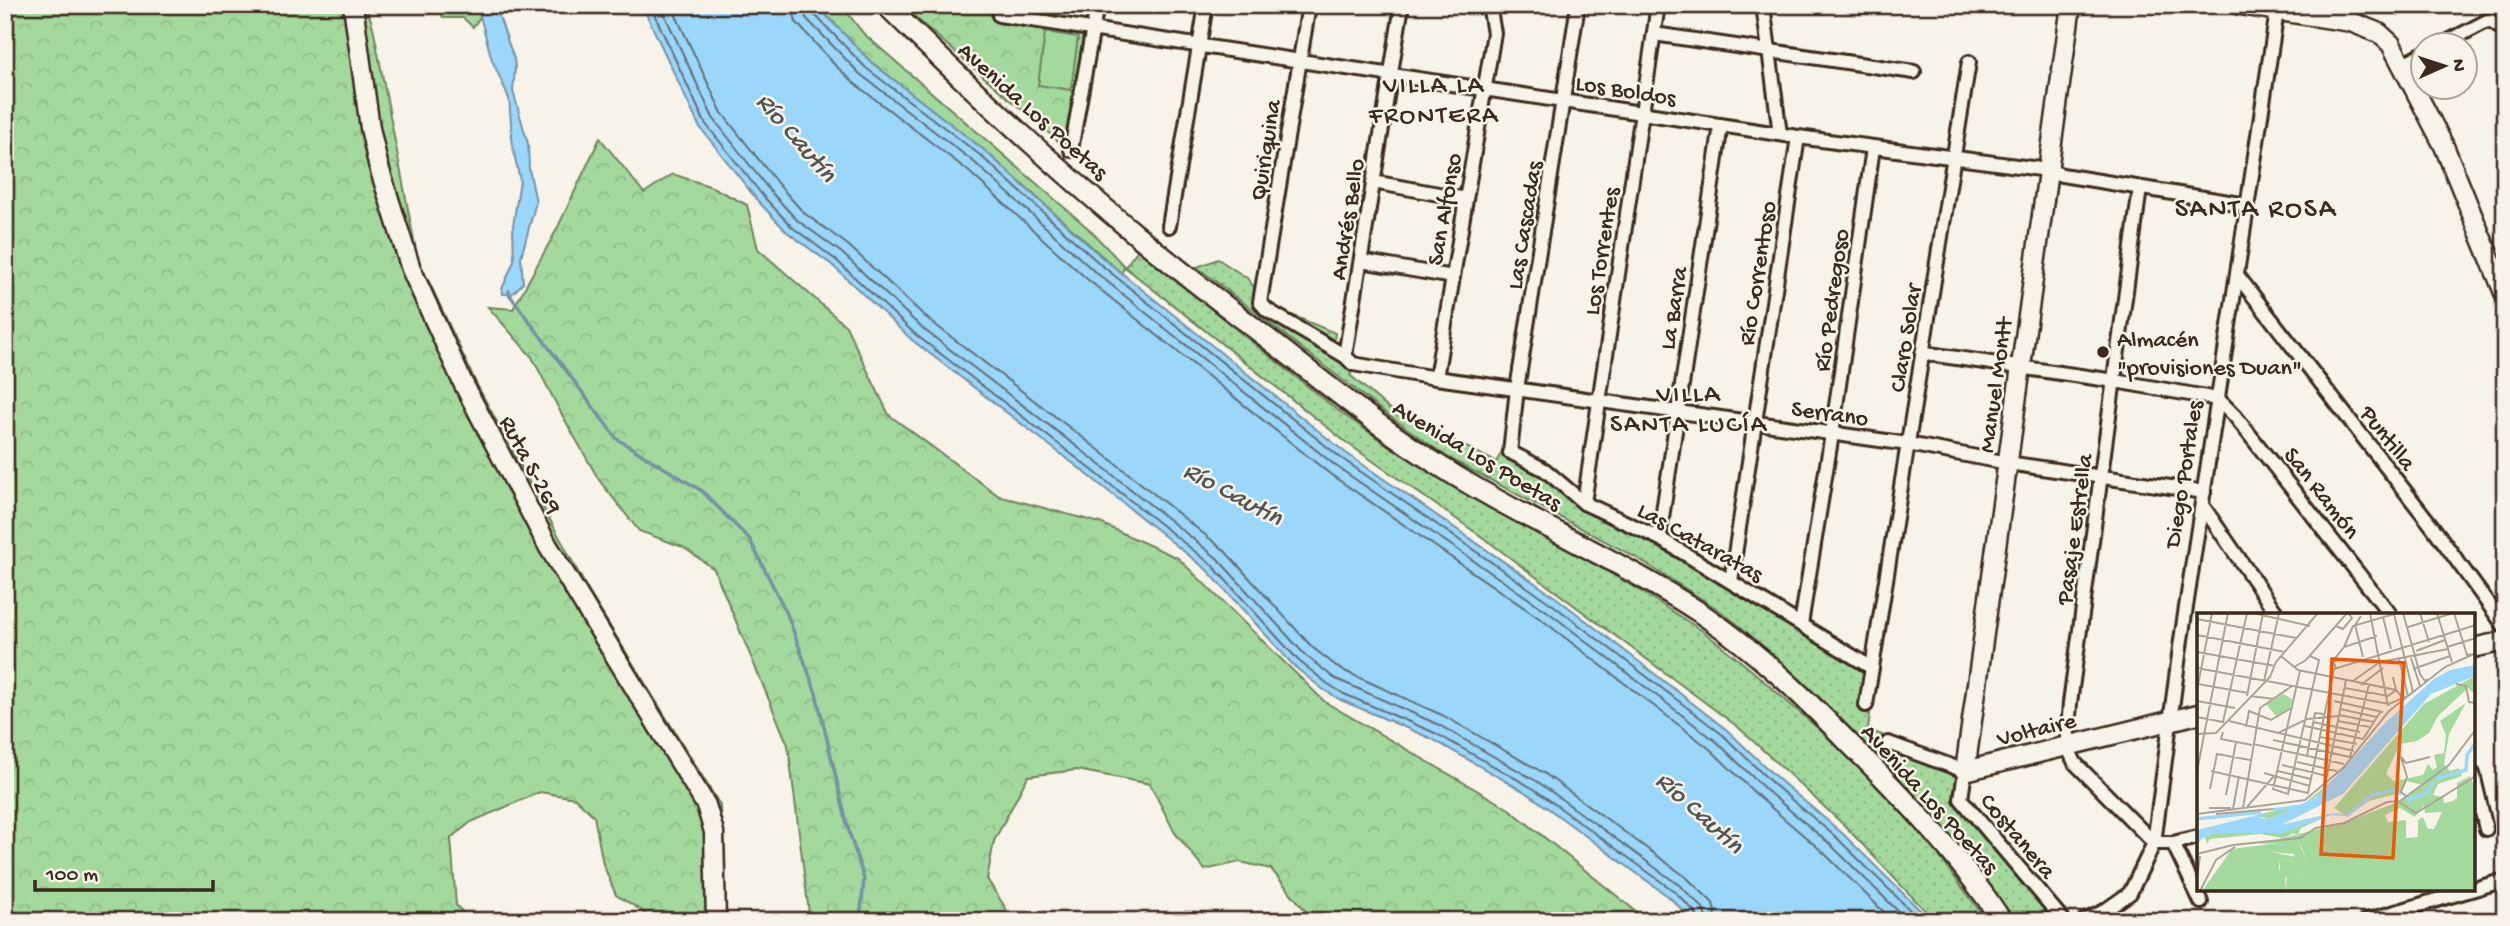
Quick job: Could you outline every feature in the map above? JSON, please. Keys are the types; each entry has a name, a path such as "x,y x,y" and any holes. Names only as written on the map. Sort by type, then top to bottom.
{"main road":[{"name":"Avenida Los Poetas","path":"886,5 960,79 1138,236 1357,408 1424,456 1495,498 1634,572 1702,614 1736,639 1807,701 1877,771 1962,864 2002,921"}],"street":[{"name":"Ruta S-269","path":"353,5 370,128 378,164 411,269 468,394 542,535 706,805 714,832 716,921"},
{"path":"1071,150 1097,5"},
{"path":"1170,226 1206,5"},
{"name":"Quiriquina","path":"1260,302 1309,5"},
{"name":"Andrés Bello","path":"1345,356 1402,5"},
{"name":"San Alfonso","path":"1436,378 1494,33 1489,5"},
{"name":"Las Cascadas","path":"1510,452 1517,389 1578,5"},
{"name":"Los Torrentes","path":"1584,503 1658,5"},
{"path":"1763,5 1780,134"},
{"name":"Manuel Montt","path":"1965,771 2071,5"},
{"path":"2240,5 2278,8 2351,22 2370,29 2391,44 2444,146 2505,294"},
{"name":"Diego Portales","path":"2084,921 2103,912 2130,893 2154,843 2203,498 2278,8"},
{"name":"Los Boldos","path":"1000,10 1093,29 1798,137 2048,170 2062,175 2247,205"},
{"path":"2466,32 2489,20 2505,31"},
{"path":"1654,34 1914,72"},
{"name":"Claro Solar","path":"1866,705 1969,62"},
{"path":"2403,64 2408,62"},
{"name":"La Barra","path":"1659,538 1721,125"},
{"name":"Río Correntoso","path":"1731,582 1798,137"},
{"name":"Río Pedregoso","path":"1801,624 1832,434 1873,148"},
{"path":"1373,182 1466,199"},
{"name":"Pasaje Estrella","path":"2067,746 2071,693 2140,188"},
{"path":"1360,261 1453,277"},
{"name":"Puntilla","path":"2237,275 2432,526 2505,627"},
{"name":"Serrano","path":"1260,302 1267,310 1345,356 1353,364 1908,444 2008,463 2102,476 2203,498"},
{"path":"1922,353 2218,399"},
{"name":"San Ramón","path":"2218,399 2244,426 2389,613"},
{"name":"Las Cataratas","path":"1510,452 1545,470 1584,503 1659,538 1872,668"},
{"path":"2203,498 2276,613"},
{"path":"2475,648 2505,641"},
{"name":"Voltaire","path":"1965,771 2197,714"},
{"path":"1888,743 1965,771"},
{"path":"2067,746 2075,762 2154,843 2173,844 2197,838"},
{"name":"Costanera","path":"1965,771 1961,799 2064,921"},
{"path":"2475,782 2486,829"},
{"path":"2173,844 2201,902"},
{"path":"2475,890 2505,880"},
{"path":"2365,921 2391,917 2471,891"}],"green space":[{"path":"5,5 366,5 373,27 417,256 477,385 589,592 720,805 723,921 644,921 644,912 616,895 603,864 594,816 575,798 540,792 471,822 451,838 456,905 471,921 5,921"},
{"path":"439,5 477,5 480,17 473,27 463,18 443,18"},
{"path":"816,5 841,5 864,34 1089,229 1125,267 1121,273 984,150 871,62"},
{"path":"901,5 998,5 996,17 1084,29 1066,148"},
{"path":"1045,32 1078,37 1071,90 1038,85"},
{"path":"600,138 644,193 673,174 712,187 747,205 758,249 846,326 889,415 999,496 1100,523 1178,558 1325,702 1509,809 1648,921 1314,921 1271,869 1240,862 1205,870 1175,833 1150,784 1077,770 1028,776 994,841 987,879 1014,921 810,921 788,745 714,569 683,547 639,531 599,480 532,357 488,307 513,309 557,229"},
{"path":"1139,248 1340,412 1386,444 1486,506 1533,529 1639,590 1704,632 1870,774 1924,829 1941,859 1987,921 1935,921 1846,827 1738,727 1485,539 1347,443 1125,267"},
{"path":"1218,259 1247,278 1268,305 1335,333 1334,352 1337,360 1353,370 1350,375 1388,408 1496,462 1502,452 1800,628 1867,674 1861,712 1870,714 1868,730 1882,735 1879,747 1954,773 1958,784 1957,803 2059,921 2012,921 1977,868 1926,808 1819,697 1740,626 1637,558 1447,457 1384,412 1197,267"}],"water":[{"path":"477,5 495,5 514,59 513,91 528,144 529,169 536,202 521,257 523,283 512,294 503,294 502,289 514,261 513,226 520,180 513,149 509,98 492,60"},
{"name":"Río Cautín","path":"642,5 816,5 871,62 984,150 1104,259 1346,453 1558,599 1727,730 1777,778 1842,833 1931,921 1694,921 1669,897 1530,795 1432,739 1324,690 1295,667 1207,570 912,340 832,265 787,232 758,201 699,126"}],"waterway":[{"path":"509,291 617,439 702,491 750,540 787,614 816,693 849,832 864,879 860,921"}],"place":[{"name":"Almacén \"provisiones Duan\"","path":"2103,352"}],"district":[{"name":"VILLA LA FRONTERA","path":"1434,98"},
{"name":"SANTA ROSA","path":"2256,206"},
{"name":"VILLA SANTA LUCÍA","path":"1689,407"}]}
